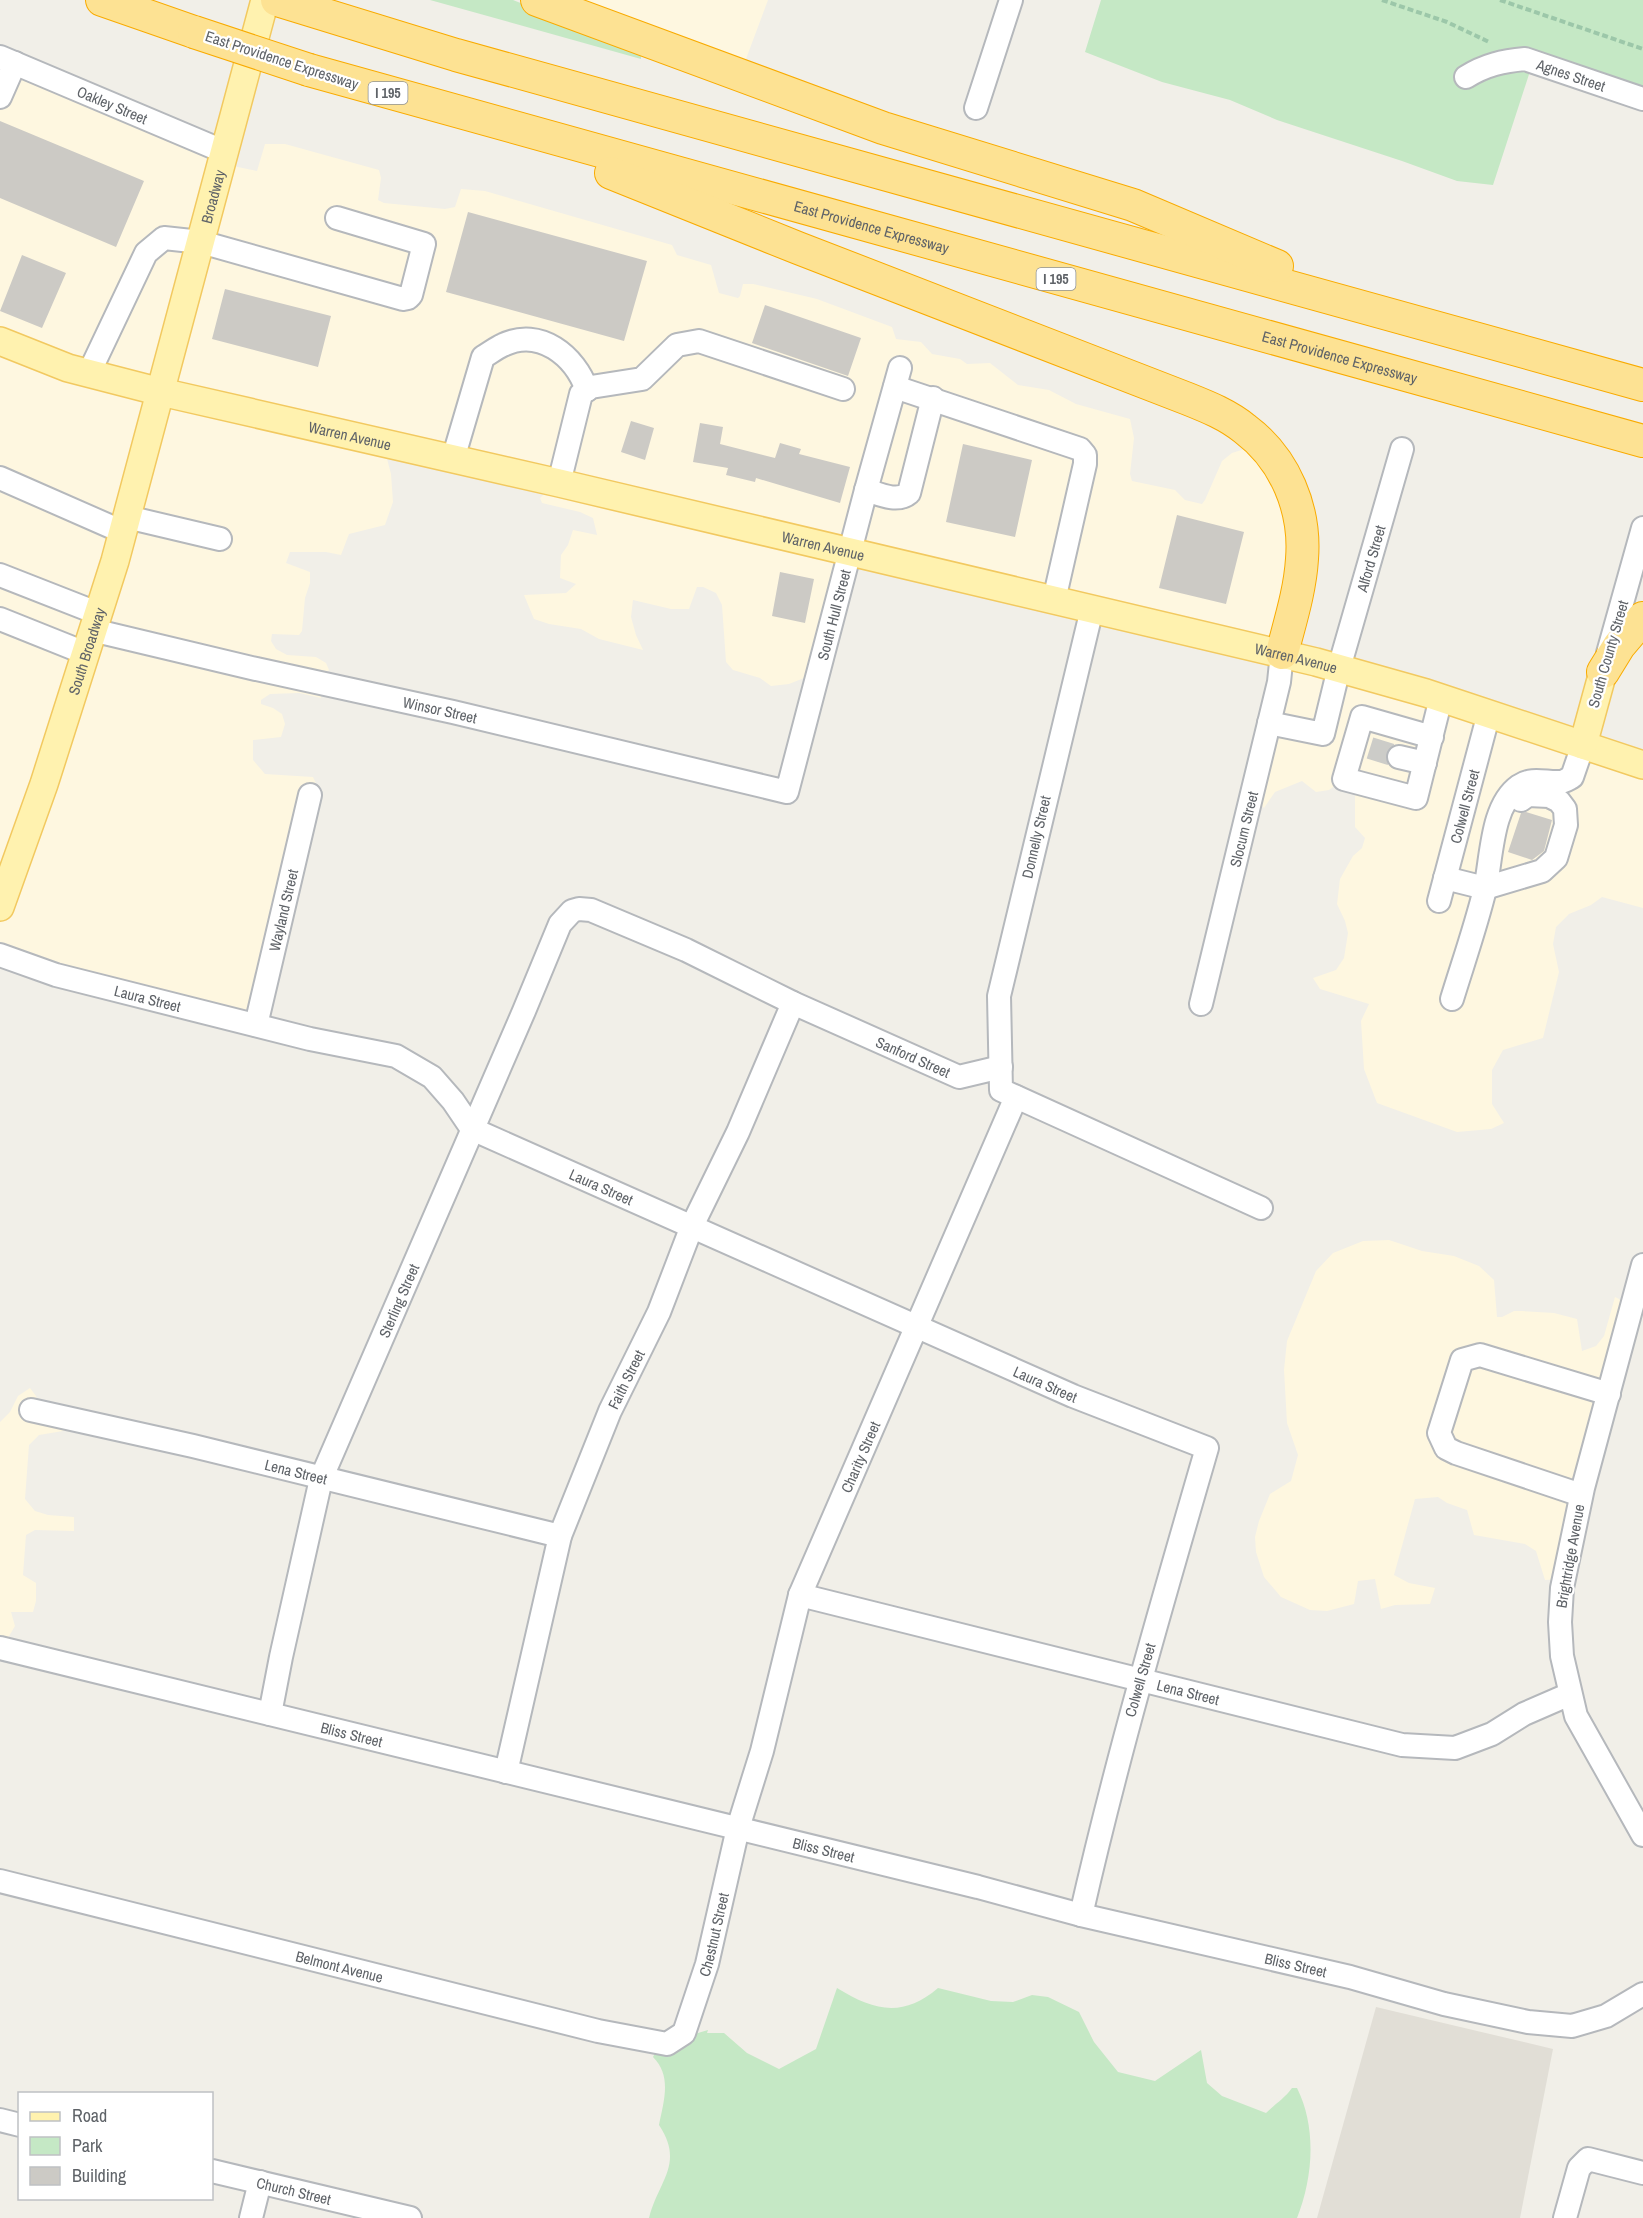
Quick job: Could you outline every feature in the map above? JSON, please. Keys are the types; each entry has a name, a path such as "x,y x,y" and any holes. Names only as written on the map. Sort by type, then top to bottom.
{"highway":[{"name":"East Providence Expressway","path":"102,0 309,70 468,116 1643,441"},
{"path":"278,0 456,55 1643,385"},
{"path":"537,0 883,128 1133,205 1394,316"},
{"path":"468,116 798,248 1188,399 1236,423 1260,442 1272,456 1292,489 1298,507 1303,543 1302,561 1282,653"},
{"path":"1603,672 1619,646 1643,618"}],"main road":[{"name":"Broadway","path":"161,392 265,0"},
{"name":"Warren Avenue","path":"0,341 68,368 161,392 1282,653 1441,698 1643,765"},
{"name":"South Broadway","path":"0,907 44,784 125,524 161,392"},
{"name":"South County Street","path":"1583,745 1603,672"}],"street":[{"path":"976,108 1011,0"},
{"name":"Agnes Street","path":"1466,77 1479,69 1506,60 1525,59 1643,99"},
{"name":"Oakley Street","path":"8,60 225,152"},
{"path":"0,97 8,60"},
{"path":"89,374 146,253 164,238 201,242 403,299 408,298 411,295 424,244 337,218"},
{"path":"453,459 483,357 504,344 523,340 550,343 568,357 582,376 587,390"},
{"path":"559,483 581,394 591,387 642,379 677,345 699,341 843,389"},
{"name":"South Hull Street","path":"787,792 898,377 933,399"},
{"path":"866,490 896,499 904,498 909,493 933,399 1080,449 1085,455 1086,464 1054,600"},
{"name":"Alford Street","path":"1323,734 1339,668 1402,449"},
{"path":"0,478 125,524 220,539"},
{"name":"South County Street","path":"1603,672 1643,528"},
{"path":"0,575 91,632"},
{"name":"Donnelly Street","path":"1001,1067 999,996 1092,609"},
{"path":"0,619 91,632"},
{"name":"Winsor Street","path":"91,632 476,718 787,792"},
{"name":"Slocum Street","path":"1201,1004 1279,682 1282,653"},
{"path":"1432,736 1362,717 1362,746 1344,778 1416,798 1432,736 1441,698"},
{"name":"Colwell Street","path":"1439,901 1489,713"},
{"path":"1269,723 1323,734 1362,746"},
{"path":"1452,999 1486,881 1491,849 1503,805 1521,784 1534,780 1561,783 1572,777 1583,745"},
{"path":"1399,757 1425,763"},
{"name":"Wayland Street","path":"256,1025 310,795"},
{"path":"1445,878 1486,881"},
{"name":"Sanford Street","path":"579,909 591,910 686,950 793,1003 959,1077 1001,1067"},
{"name":"Sterling Street","path":"270,1714 321,1479 560,924 572,911 579,909"},
{"name":"Laura Street","path":"0,955 56,975 310,1039 396,1056 432,1077 453,1101 472,1129 1072,1396 1207,1448"},
{"name":"Faith Street","path":"506,1772 560,1536 610,1411 659,1312 693,1226 738,1132 793,1003"},
{"path":"1001,1067 1001,1090 1261,1208"},
{"name":"Charity Street","path":"738,1828 762,1751 800,1595 831,1519 1016,1097"},
{"name":"Brightridge Avenue","path":"1643,1265 1635,1329 1609,1394 1581,1495 1561,1599 1562,1656 1576,1716 1643,1835"},
{"path":"1581,1495 1446,1448 1439,1433 1462,1360 1480,1355 1609,1394"},
{"name":"Lena Street","path":"31,1410 193,1446 560,1536"},
{"name":"Colwell Street","path":"1081,1915 1108,1797 1207,1448"},
{"name":"Lena Street","path":"800,1595 1377,1740 1425,1748 1455,1748 1492,1734 1524,1714 1570,1695"},
{"name":"Bliss Street","path":"0,1648 978,1887 1081,1915 1350,1977 1444,2004 1528,2022 1572,2026 1606,2016 1643,1994"},
{"name":"Chestnut Street","path":"678,2036 684,2033 707,1964 738,1828"},
{"name":"Belmont Avenue","path":"0,1881 598,2031 667,2044 678,2036"},
{"path":"0,2120 18,2124"},
{"path":"1565,2218 1579,2168 1588,2160 1643,2173"},
{"name":"Church Street","path":"213,2171 410,2218"},
{"path":"251,2218 260,2182"}],"path":[{"path":"1382,0 1447,22 1525,59"},
{"path":"1500,0 1643,49"}],"shaded area":[{"path":"574,0 768,0 743,67"},
{"path":"0,62 96,103 223,164 257,171 265,144 285,144 379,170 381,178 378,200 384,203 445,209 455,207 461,189 485,191 672,245 677,255 711,265 719,293 738,298 743,284 753,284 817,299 892,327 896,339 921,342 932,354 960,359 967,364 990,363 1018,385 1049,390 1076,404 1130,419 1134,438 1130,474 1132,481 1175,490 1185,500 1202,504 1222,461 1232,453 1254,446 1278,474 1293,550 1276,657 851,560 819,672 789,684 771,686 760,678 733,670 726,662 722,605 716,593 703,587 697,587 689,609 671,609 633,600 631,617 643,650 599,639 581,629 534,619 524,595 566,593 576,584 560,578 561,555 568,545 573,530 597,535 593,518 580,512 542,503 540,498 546,492 385,451 391,474 393,502 385,525 349,534 341,555 326,552 290,552 286,563 310,572 302,631 299,635 272,634 271,641 276,649 287,655 316,657 326,663 329,670 322,680 321,698 299,693 270,694 261,700 261,704 282,714 285,724 281,737 253,740 253,760 265,774 313,777 319,790 255,1020 0,953"},
{"path":"1274,661 1643,771 1643,908 1602,897 1591,905 1569,914 1556,927 1553,944 1559,972 1543,1038 1503,1050 1492,1070 1492,1104 1504,1123 1491,1129 1457,1132 1377,1103 1364,1069 1361,1021 1369,1004 1320,989 1313,978 1336,970 1344,958 1348,933 1337,904 1340,879 1353,856 1362,848 1365,838 1355,827 1355,790 1340,782 1329,790 1316,792 1302,781 1275,792 1264,808 1257,800"},
{"path":"1389,1240 1422,1251 1454,1256 1479,1266 1494,1280 1497,1317 1514,1311 1522,1311 1554,1313 1577,1319 1582,1351 1596,1346 1604,1336 1615,1297 1619,1299 1623,1307 1561,1579 1545,1580 1536,1551 1525,1544 1474,1535 1467,1510 1438,1497 1415,1499 1394,1575 1409,1583 1435,1588 1430,1604 1395,1605 1381,1609 1375,1579 1358,1581 1354,1604 1327,1611 1310,1610 1281,1597 1264,1577 1256,1552 1255,1537 1259,1521 1270,1494 1291,1481 1298,1455 1287,1423 1284,1370 1287,1341 1316,1271 1333,1253 1363,1241"},
{"path":"30,1388 41,1410 66,1416 69,1430 39,1435 29,1445 25,1499 35,1511 48,1515 74,1517 74,1531 35,1530 26,1535 23,1575 36,1583 36,1601 33,1612 11,1612 15,1626 5,1643 0,1642 0,1422 10,1412 18,1396"},
{"path":"1376,2007 1553,2049 1520,2218 1317,2218"}],"green space":[{"path":"430,0 513,0 641,51 641,59"},
{"path":"1101,0 1643,0 1643,103 1533,62 1493,185 1457,181 1277,120 1230,100 1162,82 1085,52"},
{"path":"837,1988 863,2002 888,2008 913,2004 938,1988 991,2001 1013,2002 1032,1995 1048,1997 1079,2012 1094,2042 1118,2072 1155,2081 1201,2050 1207,2083 1222,2096 1266,2113 1292,2088 1297,2088 1308,2120 1310,2153 1307,2186 1297,2218 649,2218 670,2162 670,2151 659,2125 665,2080 659,2064 653,2057 655,2053 688,2036 708,2030 707,2033 724,2033 747,2053 779,2069 816,2049"}],"building":[{"path":"0,121 144,181 116,247 0,198"},
{"path":"468,212 647,261 624,341 446,292"},
{"path":"22,255 66,273 42,328 0,311"},
{"path":"225,289 331,316 318,367 212,339"},
{"path":"765,305 861,338 848,376 752,343"},
{"path":"631,421 654,428 645,460 621,452"},
{"path":"700,423 723,427 720,444 775,458 780,443 801,449 799,454 850,467 840,503 756,478 755,482 726,475 728,468 693,462"},
{"path":"963,444 1032,460 1015,537 946,522"},
{"path":"1177,515 1244,532 1226,604 1159,588"},
{"path":"780,572 814,579 805,623 772,616"},
{"path":"1526,812 1552,820 1544,851 1532,860 1508,852 1521,813"}],"tunnel":[{"path":"1370,748 1399,757"}]}
